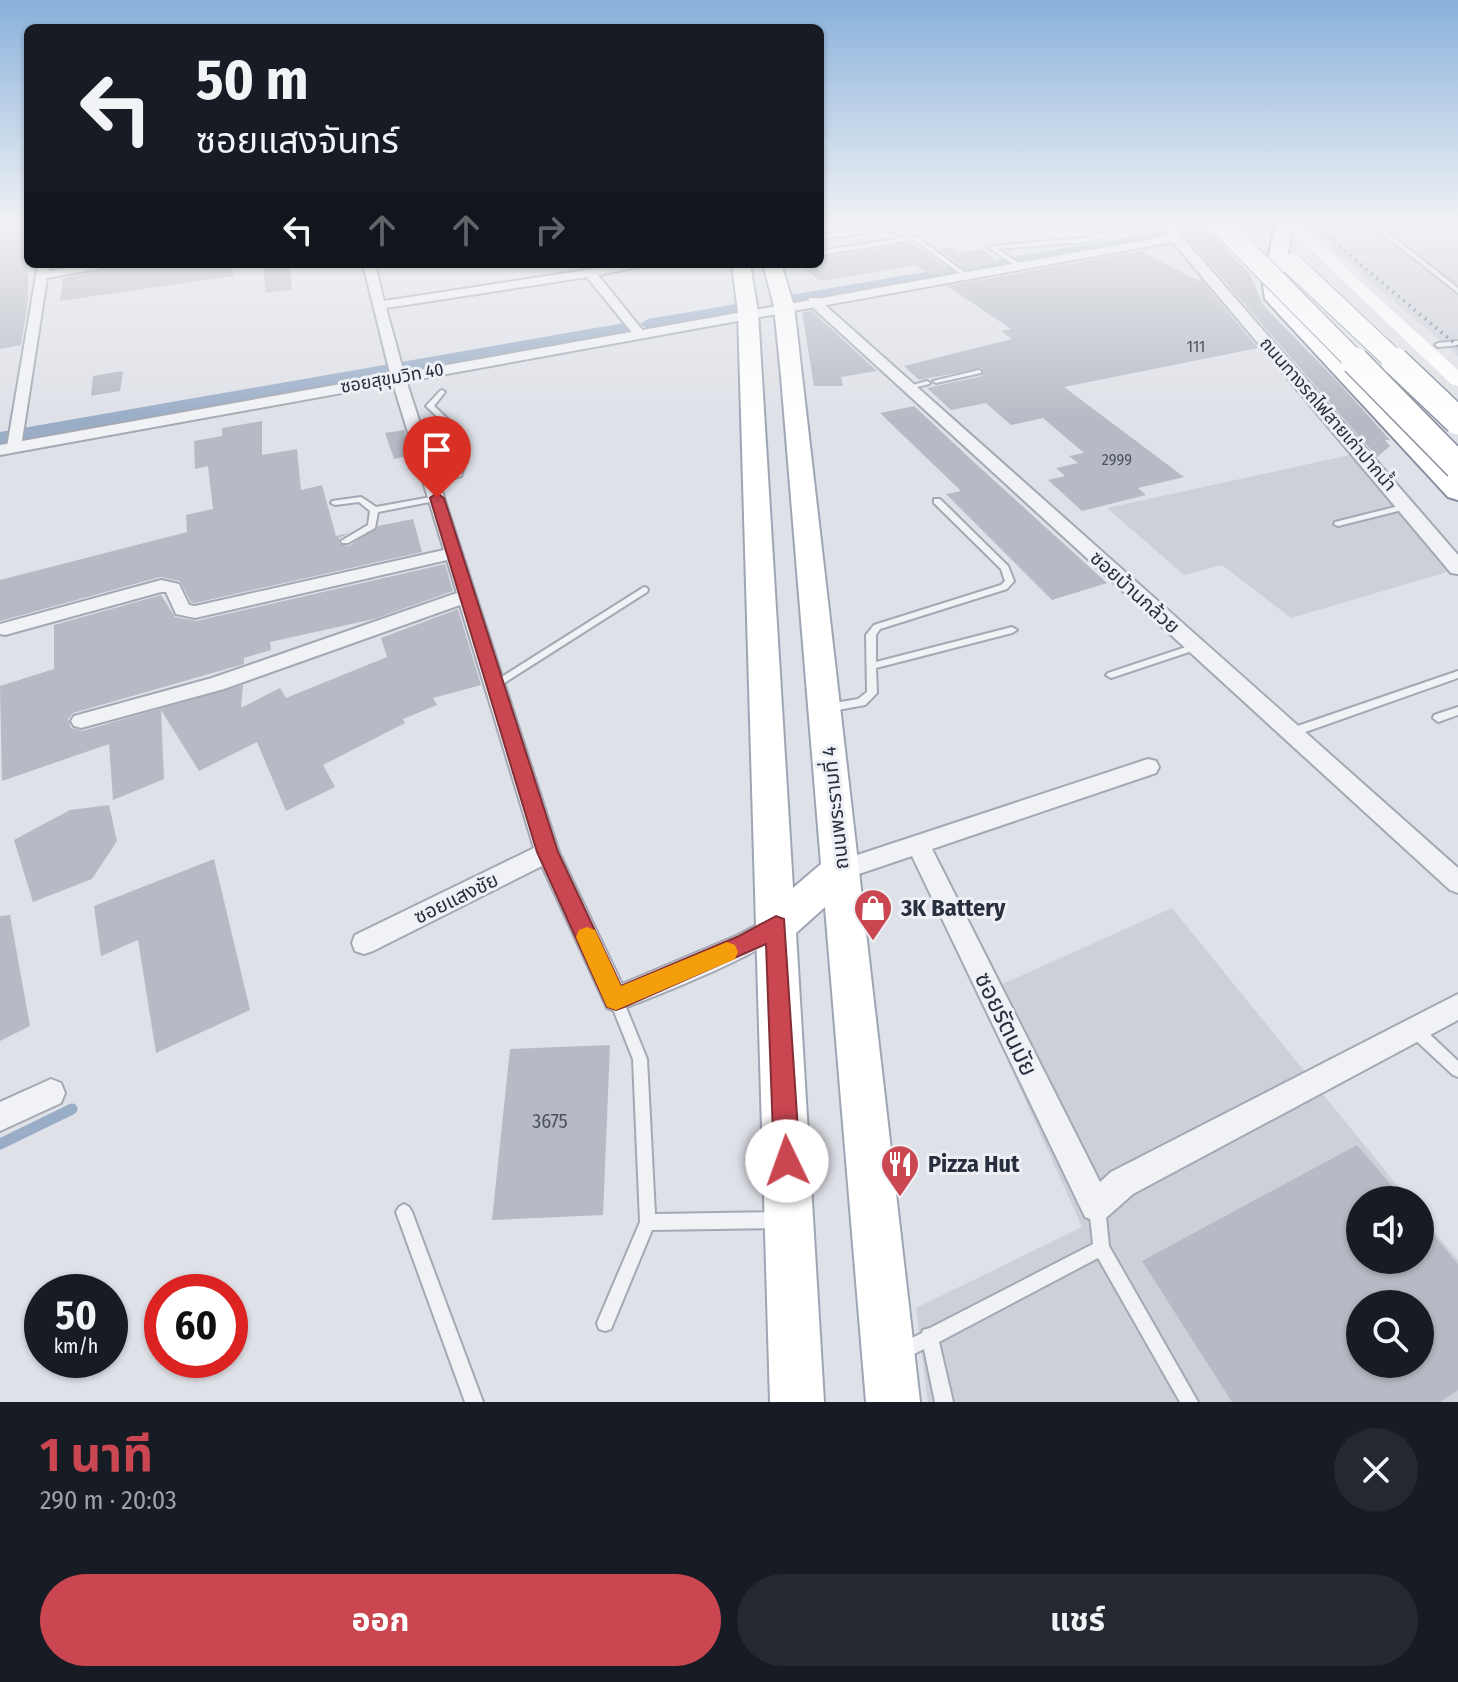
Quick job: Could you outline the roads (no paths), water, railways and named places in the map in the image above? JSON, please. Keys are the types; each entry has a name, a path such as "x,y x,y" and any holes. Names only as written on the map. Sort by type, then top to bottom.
{"highway":[{"path":"1274,289 1276,299 1458,491"},
{"path":"1284,289 1458,466"},
{"path":"1319,289 1458,421"}],"main road":[{"name":"ถนนพระรามที่ 4","path":"766,289 782,306 776,926 790,1220 790,1391"},
{"name":"ถนนพระรามที่ 4","path":"778,289 825,708 893,1402"},
{"path":"1354,289 1458,380"},
{"path":"1372,289 1458,363"},
{"path":"776,926 841,870"}],"street":[{"path":"11,442 39,289"},
{"path":"376,289 398,377 547,852 616,999 747,943 776,926"},
{"path":"380,305 482,289"},
{"path":"603,289 638,332"},
{"name":"ซอยสุขุมวิท 40","path":"11,442 398,377 866,289"},
{"name":"ถนนทางรถไฟสายเก่าปากน้ำ","path":"1220,289 1458,568"},
{"name":"ซอยบ้านกล้วย","path":"782,306 924,383 1195,647 1458,883"},
{"path":"5,629 161,586 173,588 182,610 195,612 454,553"},
{"path":"81,721 200,690 467,596"},
{"path":"841,870 1148,767"},
{"name":"ซอยรัตนมัย","path":"917,842 1096,1206"},
{"name":"ซอยแสงชัย","path":"364,943 547,852"},
{"path":"1096,1206 1122,1183 1458,1006"},
{"path":"0,1117 51,1093"}],"lane":[{"path":"1438,345 1458,343"},
{"path":"924,383 979,372"},
{"path":"374,510 434,490 460,472 456,440 447,422 430,406 442,392"},
{"path":"335,503 361,499 374,510"},
{"path":"825,708 861,702 872,693 871,635 877,627 1004,587 1010,581 1005,568 937,501"},
{"path":"1338,524 1407,506"},
{"path":"345,541 372,526 374,510"},
{"path":"495,685 644,590"},
{"path":"873,666 1012,630"},
{"path":"1111,675 1195,647"},
{"path":"1290,733 1458,674"},
{"path":"1438,718 1458,711"},
{"path":"605,1323 648,1222 640,1059 616,999"},
{"path":"1415,1030 1458,1070"},
{"path":"1096,1206 1101,1248 1189,1402"},
{"path":"404,1212 474,1402"},
{"path":"648,1222 790,1220"},
{"path":"889,1357 911,1349 929,1336 1101,1248"},
{"path":"929,1336 944,1402"}],"waterway":[{"path":"790,300 851,289"},
{"path":"648,324 737,309"},
{"path":"0,438 630,327"},
{"path":"0,1144 72,1109"}],"railway":[{"path":"1390,289 1458,346"}],"place":[{"name":"3K Battery","path":"873,942"},
{"name":"Pizza Hut","path":"900,1198"}]}
